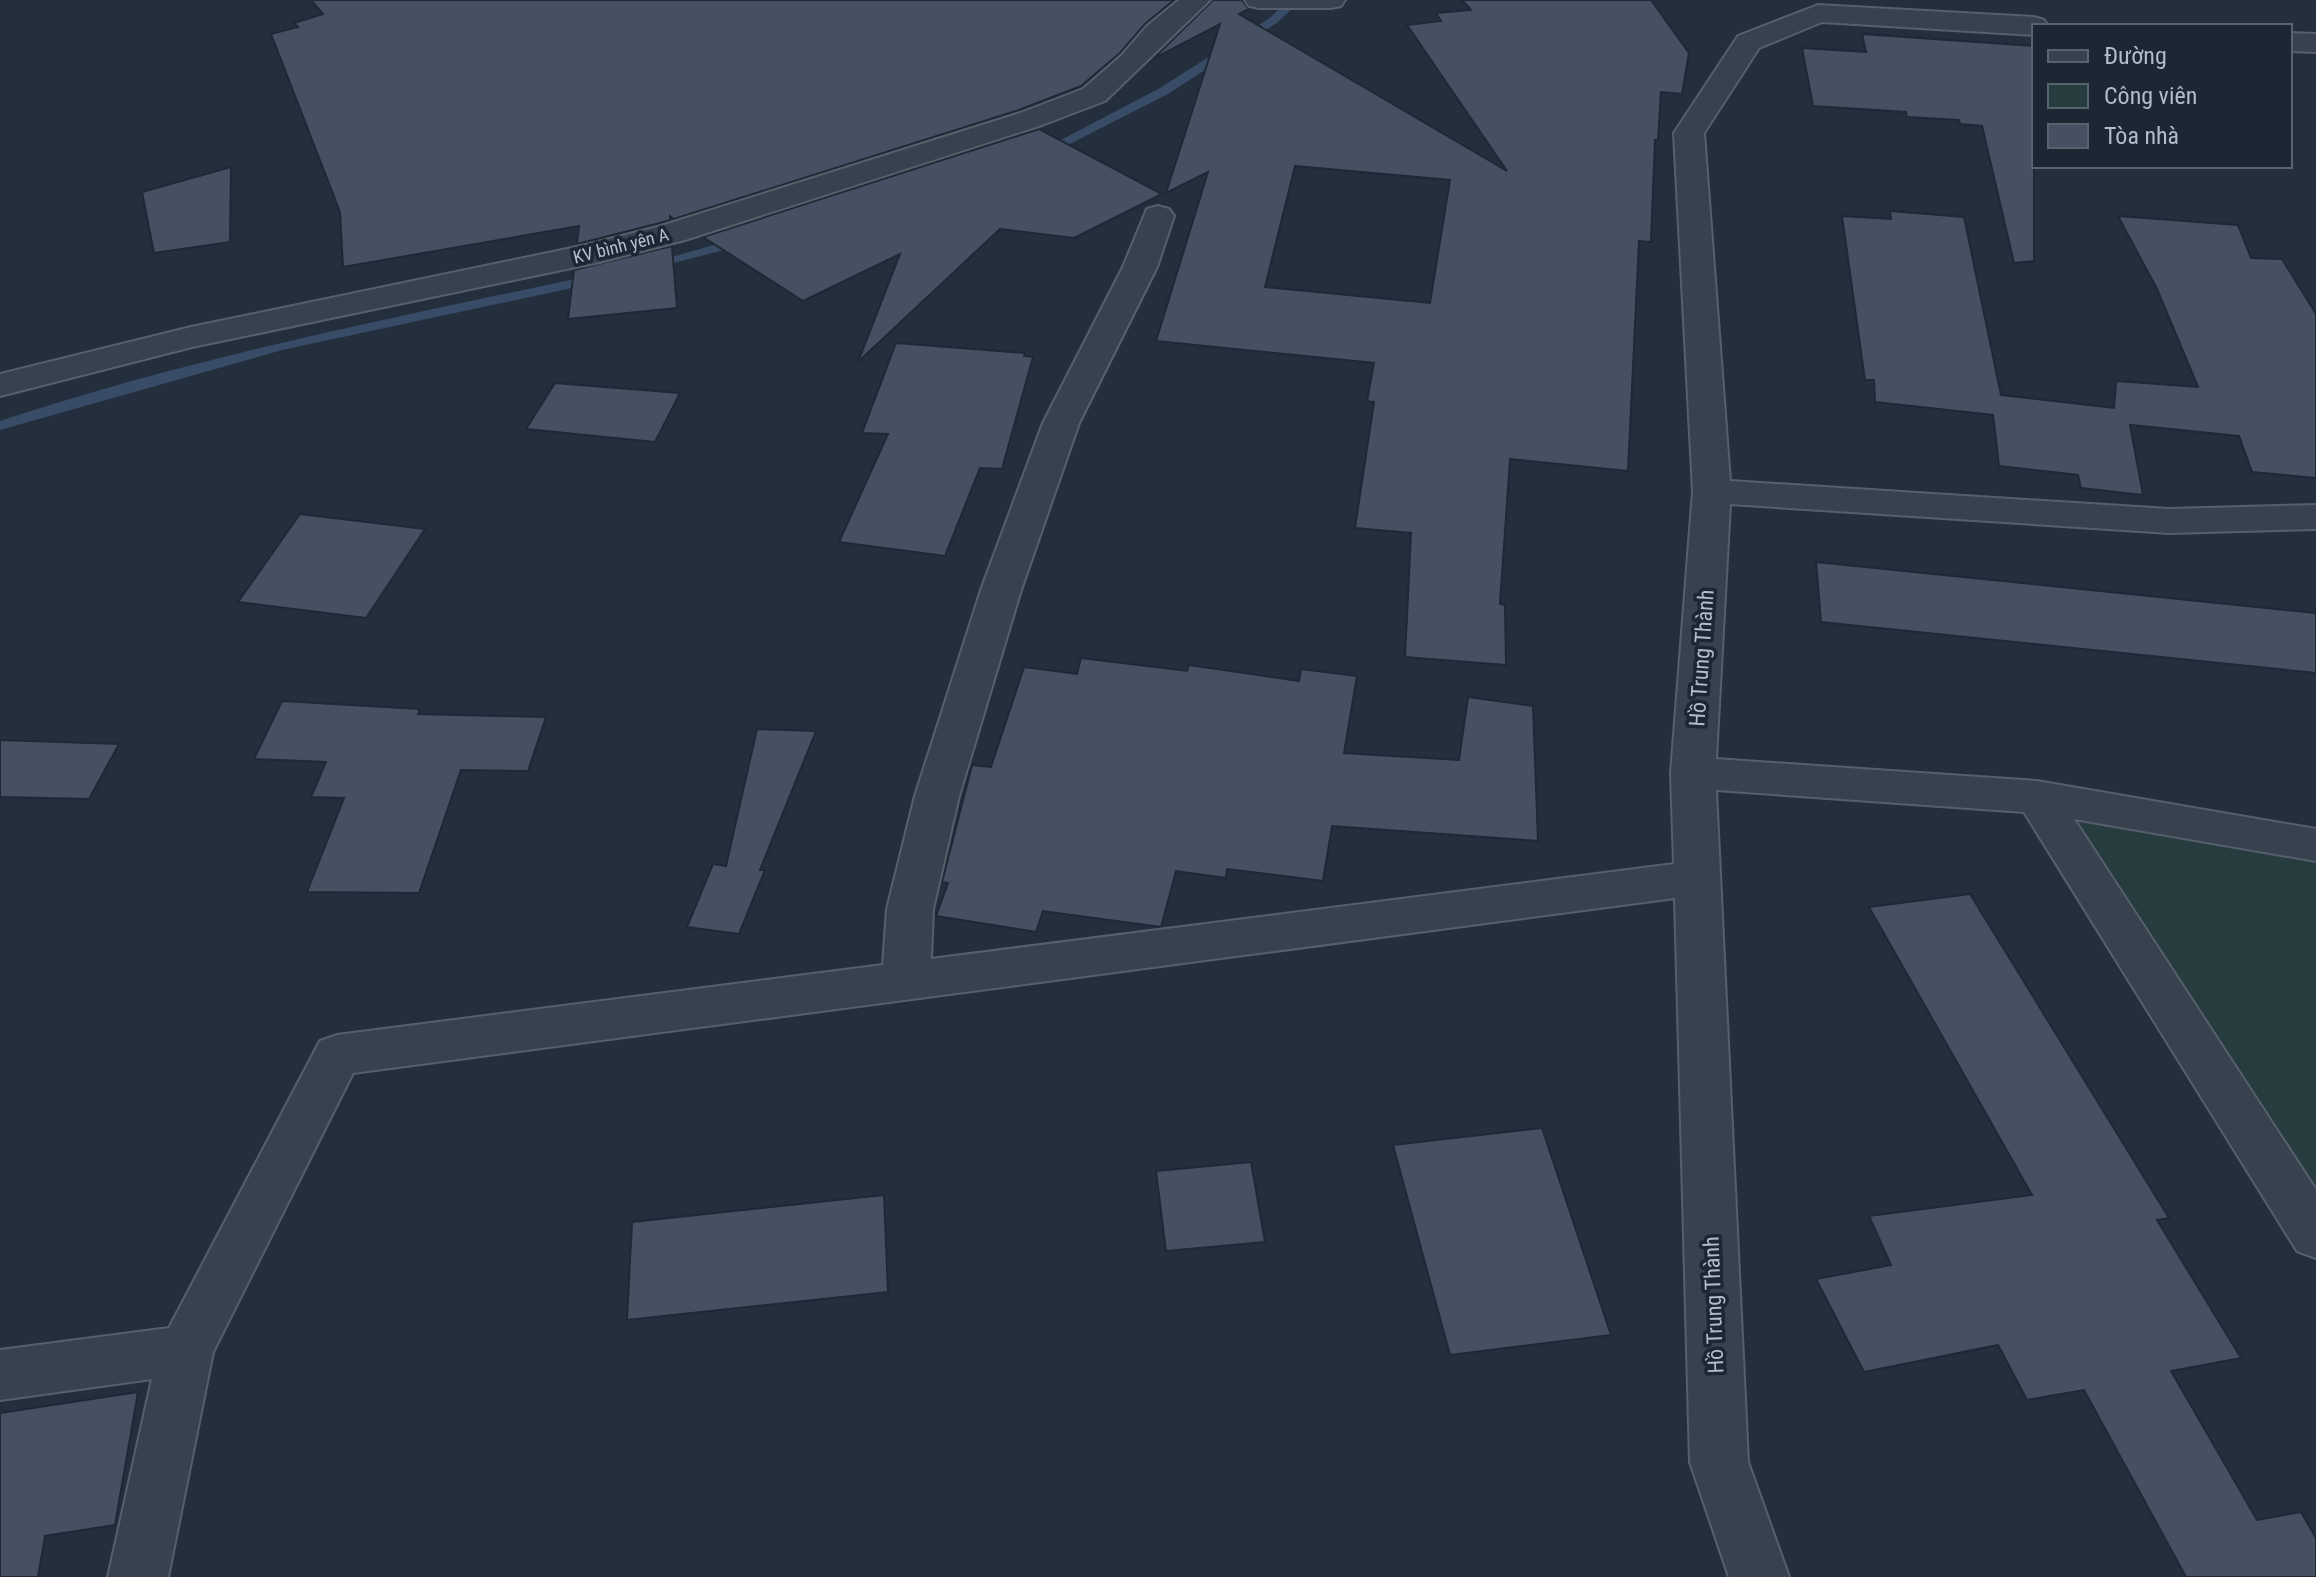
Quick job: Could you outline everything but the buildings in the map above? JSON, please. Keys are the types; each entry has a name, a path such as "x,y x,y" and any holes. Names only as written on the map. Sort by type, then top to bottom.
{"street":[{"name":"KV bình yên A","path":"0,385 191,337 602,251 743,211 1031,119 1094,95 1132,61 1157,32 1196,0"},
{"name":"Hồ Trung Thành","path":"1759,1577 1719,1462 1693,773 1712,491 1689,133 1748,42 1817,7 2032,26"},
{"path":"2292,42 2316,43"},
{"path":"906,982 910,909 937,796 1001,590 1061,423 1140,267 1158,216"},
{"path":"1712,491 2169,521 2316,517"},
{"path":"1693,773 2037,797 2316,845"},
{"path":"2037,797 2316,1235"},
{"path":"138,1577 186,1350 337,1055 1696,878"},
{"path":"0,1375 186,1350"}],"green space":[{"path":"2037,797 2316,845 2316,1235"}],"waterway":[{"path":"1042,153 1164,91 1274,20 1295,0"},
{"path":"651,265 742,241"},
{"path":"0,426 280,346 595,279"}]}
